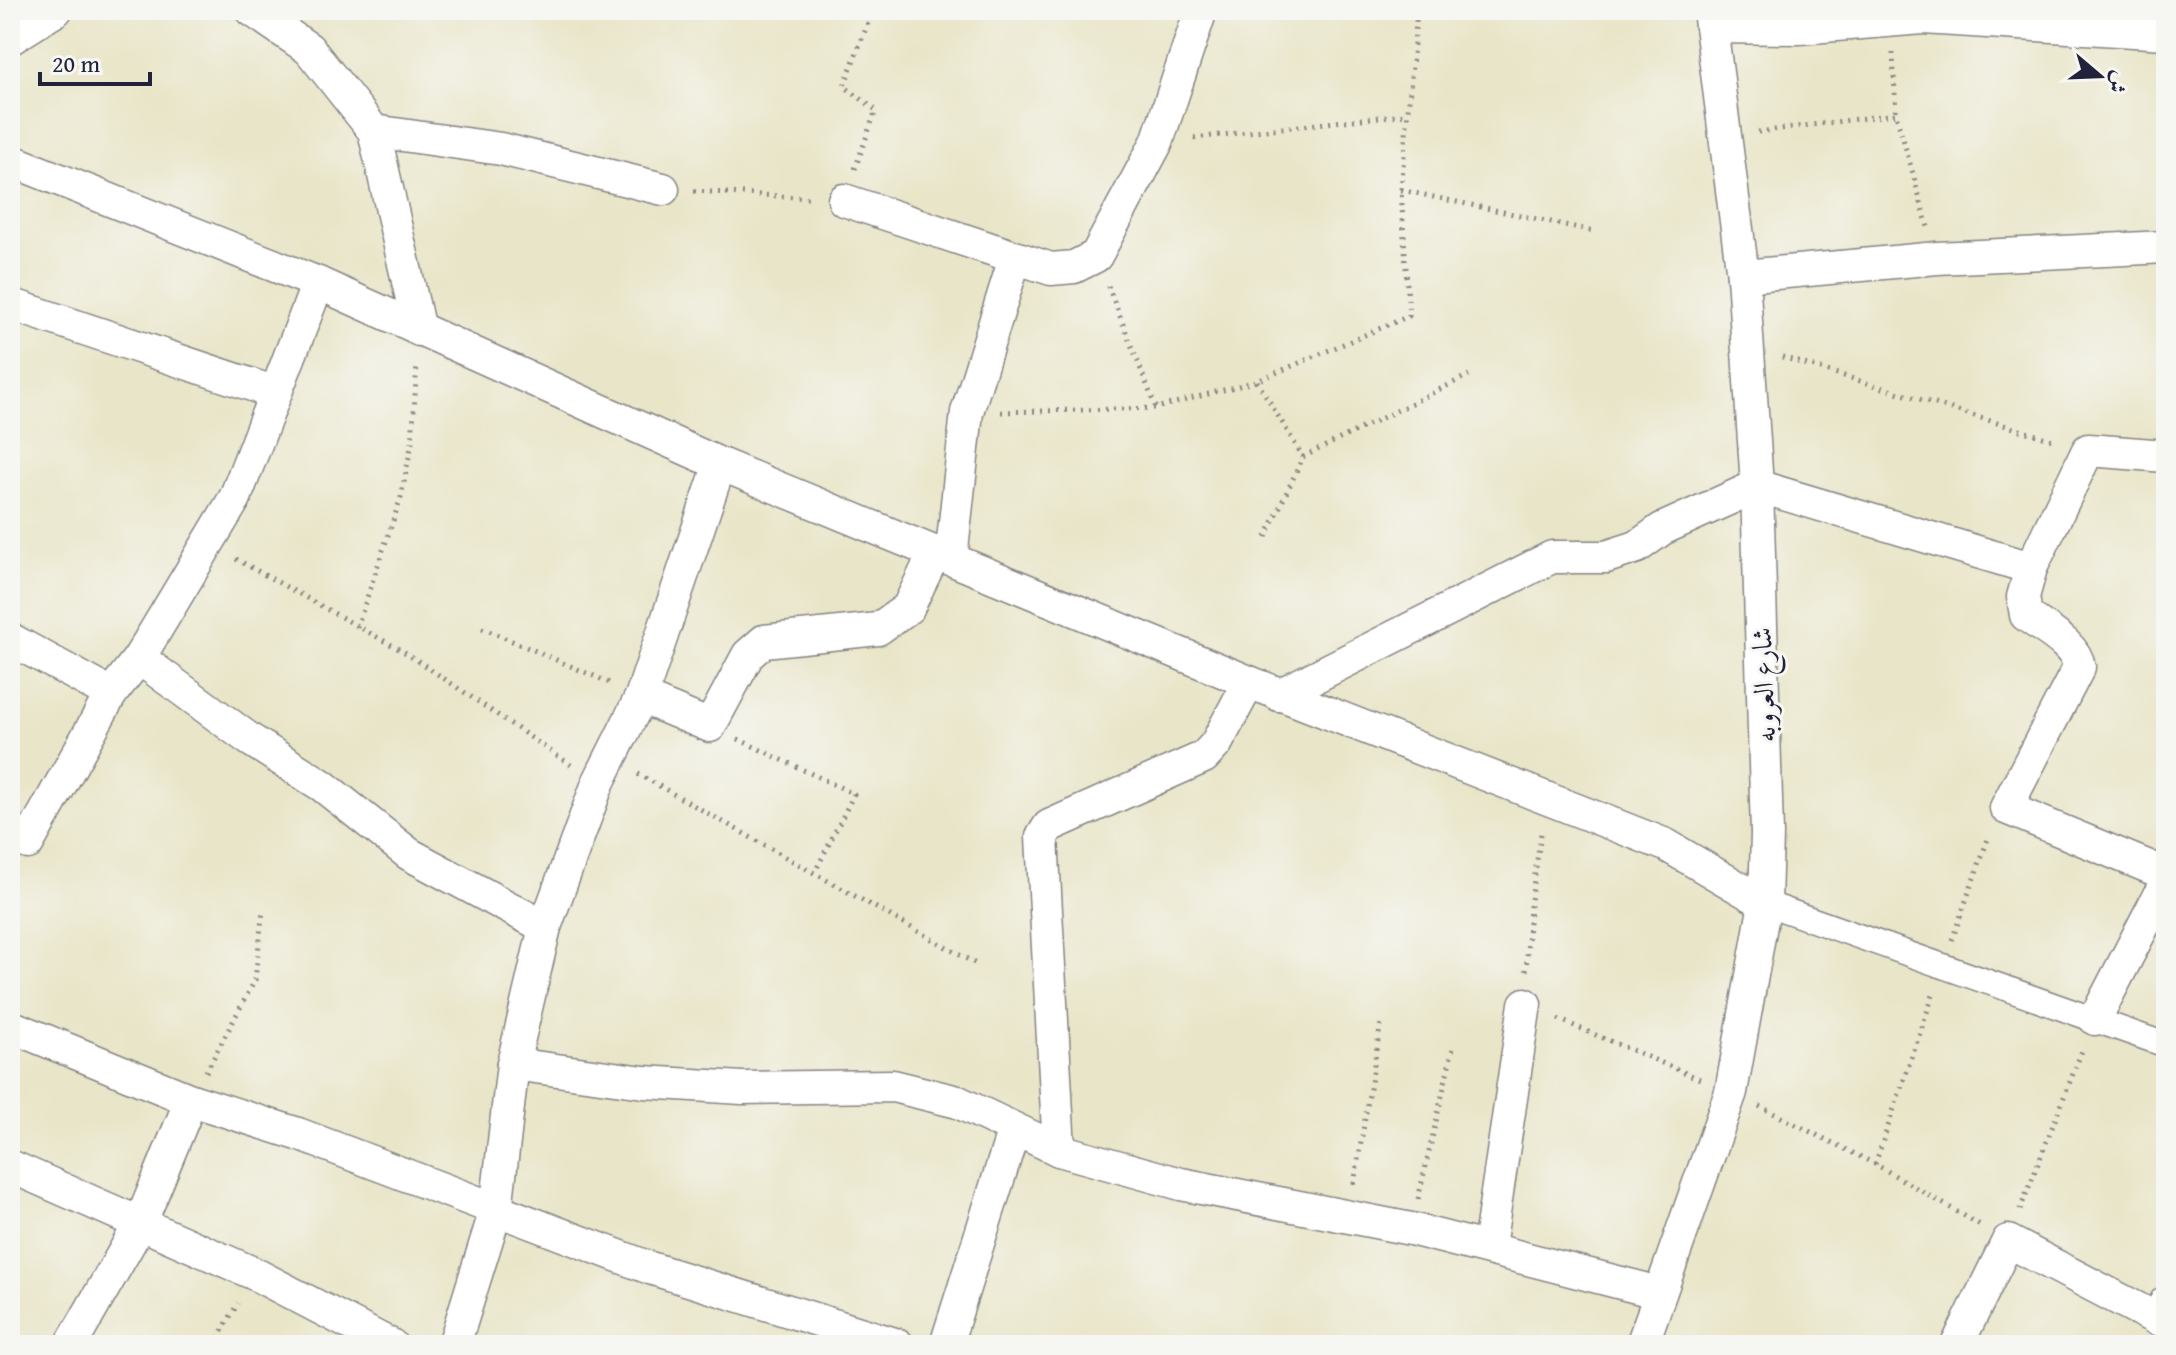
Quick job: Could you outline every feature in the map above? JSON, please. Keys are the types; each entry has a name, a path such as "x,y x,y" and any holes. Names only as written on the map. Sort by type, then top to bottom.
{"street":[{"path":"10,39 56,10"},
{"path":"252,10 309,49 374,131 419,330"},
{"path":"844,200 1051,269 1074,267 1096,256 1157,142 1201,10"},
{"path":"1710,18 1799,28 1913,16 2166,33"},
{"name":"شارع العروبه","path":"1642,1345 1731,1092 1765,903 1767,834 1757,486 1743,276 1710,18"},
{"path":"374,131 501,149 663,189"},
{"path":"10,160 318,283 720,464 1279,695 1666,845 1765,903 1942,969 2166,1045"},
{"path":"1743,276 1937,258 2166,247"},
{"path":"641,697 710,726 748,655 764,641 878,629 908,608 943,556 967,412 1015,258"},
{"path":"28,843 111,694 139,658 210,545 235,498 273,392 318,283"},
{"path":"10,304 273,392"},
{"path":"2166,456 2088,450 2031,568 2023,597 2026,615 2071,649 2078,657 2079,667 2006,808 2166,874"},
{"path":"454,1345 496,1210 513,1064 545,927 604,770 641,697 720,464"},
{"path":"1279,695 1552,557 1606,557 1637,547 1662,529 1757,486 2031,568"},
{"path":"10,639 111,694"},
{"path":"139,658 249,739 323,786 409,854 545,927"},
{"path":"1059,1150 1042,837 1049,826 1204,757 1216,744 1249,682"},
{"path":"2095,1019 2166,882"},
{"path":"1489,1247 1525,1004"},
{"path":"10,1026 191,1100 298,1134 650,1268 898,1345"},
{"path":"513,1064 644,1082 742,1088 893,1086 958,1102 1059,1150 1181,1184 1411,1229 1660,1293"},
{"path":"71,1345 140,1224 191,1100"},
{"path":"946,1345 1014,1129"},
{"path":"10,1166 255,1274 391,1345"},
{"path":"1957,1345 2008,1241 2157,1319 2166,1302"}],"path":[{"path":"663,189 844,200 876,110 844,86 873,10"},
{"path":"967,412 1156,408 1257,381 1409,316 1401,190 1417,10"},
{"path":"1913,16 1896,114 1937,258"},
{"path":"1157,142 1406,114"},
{"path":"1725,136 1896,114"},
{"path":"1401,190 1593,231"},
{"path":"1096,256 1156,408"},
{"path":"357,627 401,497 412,442 419,330"},
{"path":"1748,347 2088,450"},
{"path":"1266,537 1303,457 1469,375"},
{"path":"1257,381 1303,457"},
{"path":"210,545 408,654 604,770 815,872 976,964"},
{"path":"482,628 641,697"},
{"path":"710,726 854,794 815,872"},
{"path":"1525,1004 1530,907 1546,797"},
{"path":"191,1100 255,980 263,909"},
{"path":"1875,1164 2008,1241 2095,1019"},
{"path":"1349,1218 1381,1023"},
{"path":"1411,1229 1453,1048"},
{"path":"214,1345 255,1274"}]}
